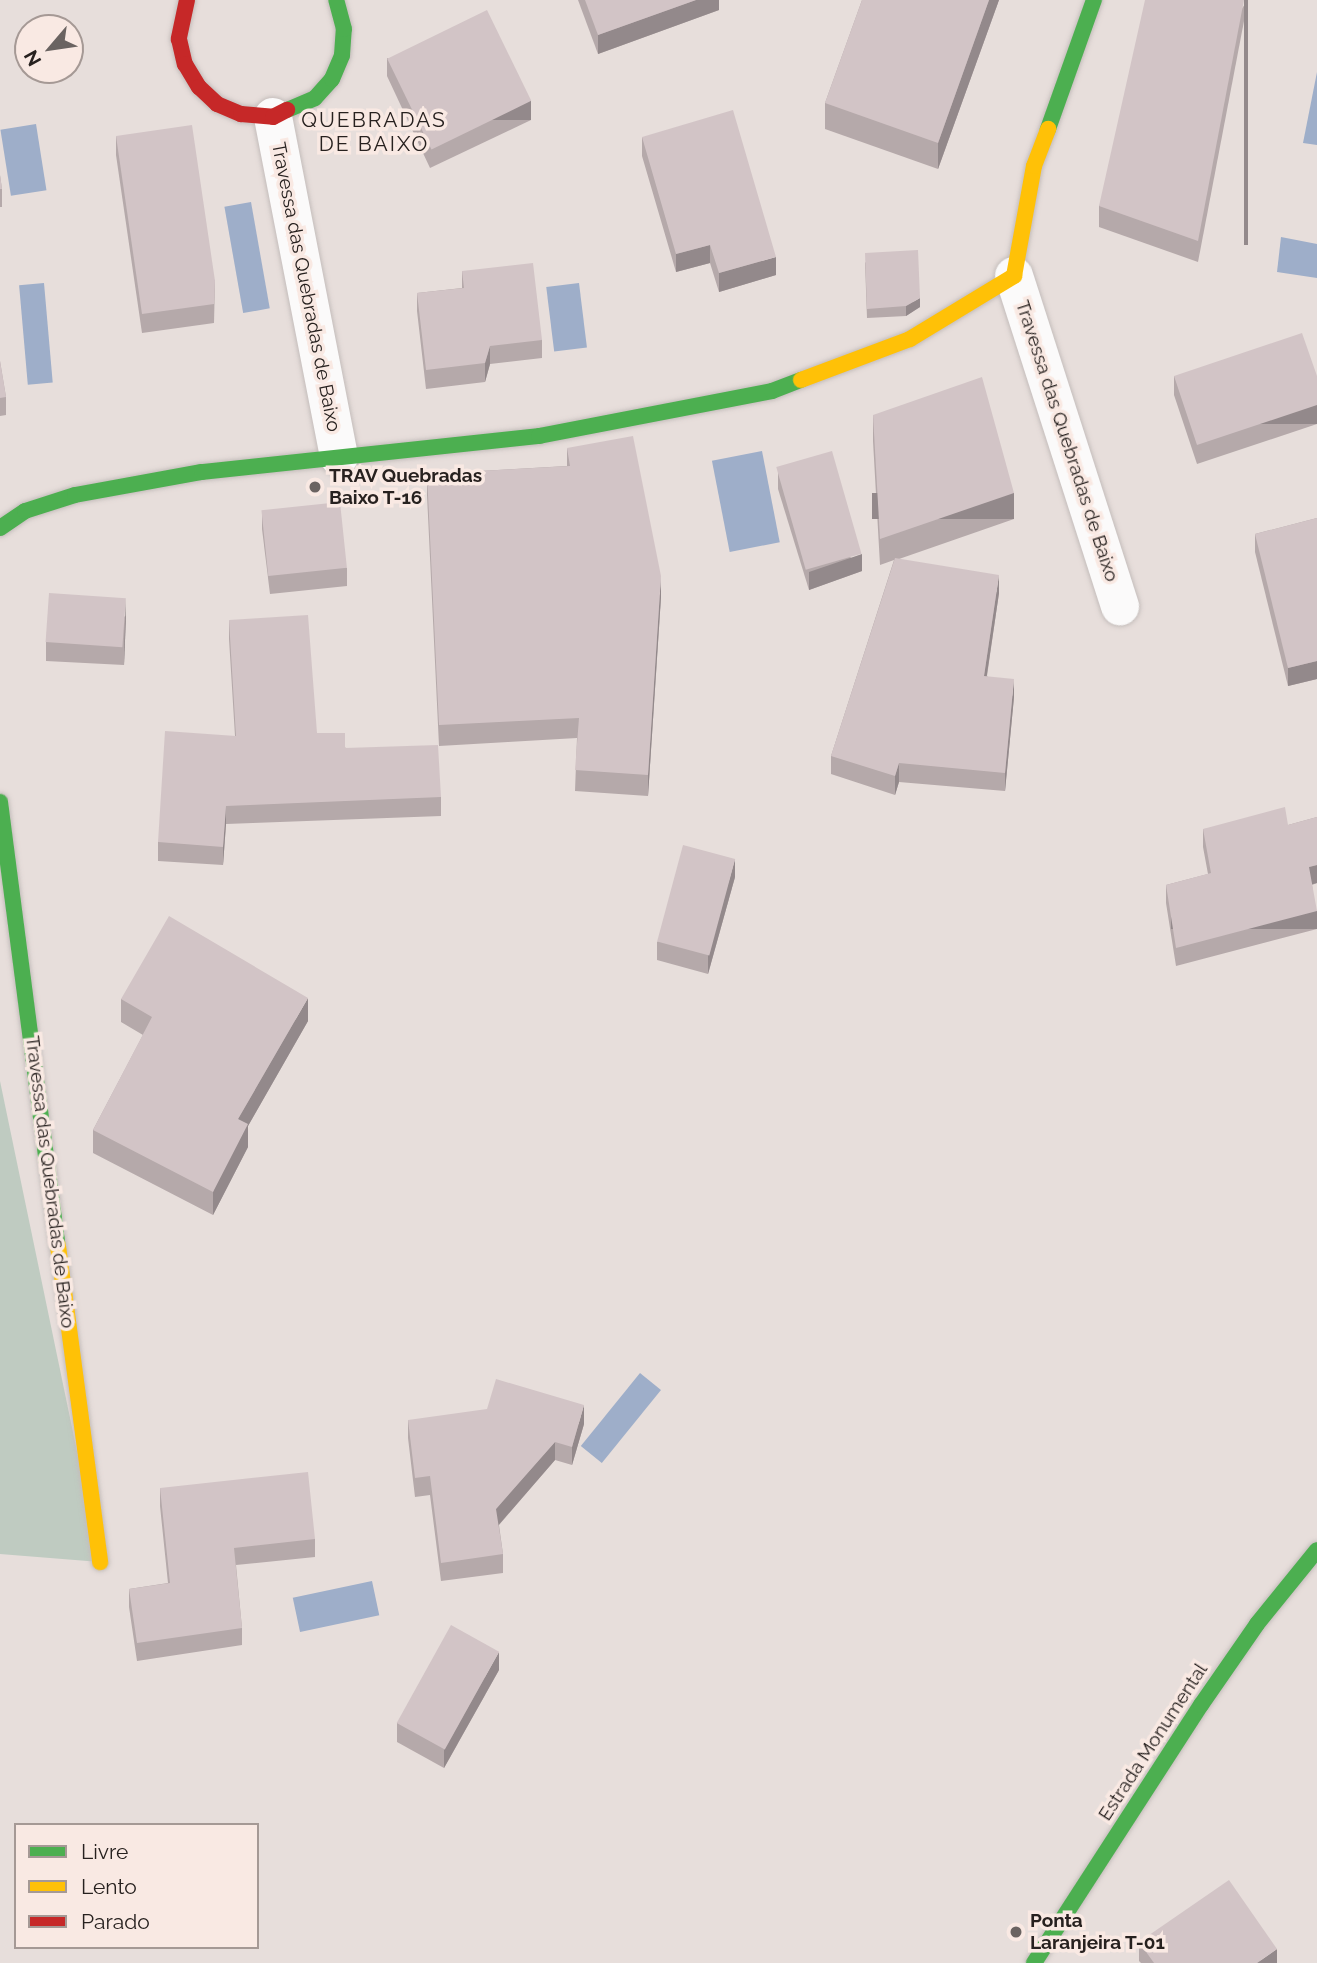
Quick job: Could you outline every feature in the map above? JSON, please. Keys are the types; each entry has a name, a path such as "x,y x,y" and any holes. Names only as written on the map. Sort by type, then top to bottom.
{"street":[{"name":"Travessa das Quebradas de Baixo","path":"187,0 179,39 185,64 199,87 217,104 241,114 273,117 315,99 332,79 342,55 344,29 336,0"},
{"name":"Travessa das Quebradas de Baixo","path":"1094,0 1034,166 1014,276 1120,606"},
{"name":"Travessa das Quebradas de Baixo","path":"273,117 339,457"},
{"name":"Travessa das Quebradas de Baixo","path":"0,527 24,511 75,495 202,472 539,436 772,391 910,339 1014,276"},
{"name":"Travessa das Quebradas de Baixo","path":"0,802 100,1562"},
{"name":"Estrada Monumental","path":"1034,1963 1215,1685 1317,1550"}],"shaded area":[{"path":"0,1081 100,1562 0,1554"}],"water":[{"path":"1317,72 1317,145 1303,143"},
{"path":"36,124 46,190 11,196 0,130"},
{"path":"251,202 270,308 243,313 224,207"},
{"path":"1281,237 1317,244 1317,278 1277,272"},
{"path":"44,283 53,383 28,385 19,285"},
{"path":"579,283 587,348 554,352 546,287"},
{"path":"762,451 780,542 730,552 712,461"},
{"path":"640,1373 661,1390 602,1463 581,1446"},
{"path":"372,1581 379,1615 300,1632 293,1598"}],"building":[{"path":"585,0 696,0 598,35"},
{"path":"862,0 989,0 938,143 825,103"},
{"path":"1145,0 1244,0 1198,241 1099,206"},
{"path":"487,10 531,101 432,149 387,59"},
{"path":"733,110 776,257 719,273 710,245 676,254 642,137"},
{"path":"192,125 215,281 214,304 142,314 116,136"},
{"path":"918,250 920,298 906,306 867,309 865,253"},
{"path":"533,263 542,340 490,346 485,363 426,370 417,293 464,288 462,271"},
{"path":"1302,333 1317,376 1317,405 1197,445 1174,376"},
{"path":"0,361 6,397 0,398"},
{"path":"982,377 1014,493 880,539 873,415"},
{"path":"633,436 661,576 648,775 575,770 579,718 439,725 427,474 570,466 567,448"},
{"path":"832,451 861,554 806,570 776,467"},
{"path":"340,502 347,568 268,576 261,510"},
{"path":"1317,518 1317,661 1288,668 1255,534"},
{"path":"895,558 999,575 984,676 1014,679 1005,773 899,763 895,776 831,756"},
{"path":"49,593 126,598 122,647 46,642"},
{"path":"308,615 317,733 345,733 345,748 438,745 441,797 226,806 223,847 158,842 165,731 236,736 229,620"},
{"path":"1285,807 1288,825 1317,817 1317,865 1309,867 1317,911 1176,948 1166,885 1211,873 1203,829"},
{"path":"683,845 735,859 709,956 657,942"},
{"path":"169,916 308,998 238,1119 248,1124 213,1192 93,1130 152,1017 121,999"},
{"path":"496,1379 584,1405 572,1447 555,1442 496,1509 503,1554 441,1563 430,1476 415,1478 408,1420 487,1409"},
{"path":"308,1472 315,1539 234,1548 242,1628 137,1643 129,1589 170,1583 160,1488"},
{"path":"451,1625 499,1652 445,1750 397,1723"},
{"path":"1229,1880 1277,1949 1257,1963 1154,1963 1139,1942"}],"traffic: fast":[{"path":"287,110 315,98 332,79 342,55 344,29 336,0"},
{"path":"1048,129 1094,0"},
{"path":"0,528 25,511 75,495 202,472 539,436 772,391 801,380"},
{"path":"0,802 58,1246"},
{"path":"1034,1963 1201,1705 1257,1624 1317,1550"}],"traffic: slow":[{"path":"801,380 910,339 1014,276 1034,166 1048,129"},
{"path":"58,1246 100,1562"}],"traffic: jam":[{"path":"187,0 179,39 185,64 199,87 217,104 241,114 273,117 287,110"}],"place":[{"name":"TRAV Quebradas Baixo T-16","path":"315,487"},
{"name":"Ponta Laranjeira T-01","path":"1016,1932"}],"district":[{"name":"QUEBRADAS DE BAIXO","path":"374,132"}]}
